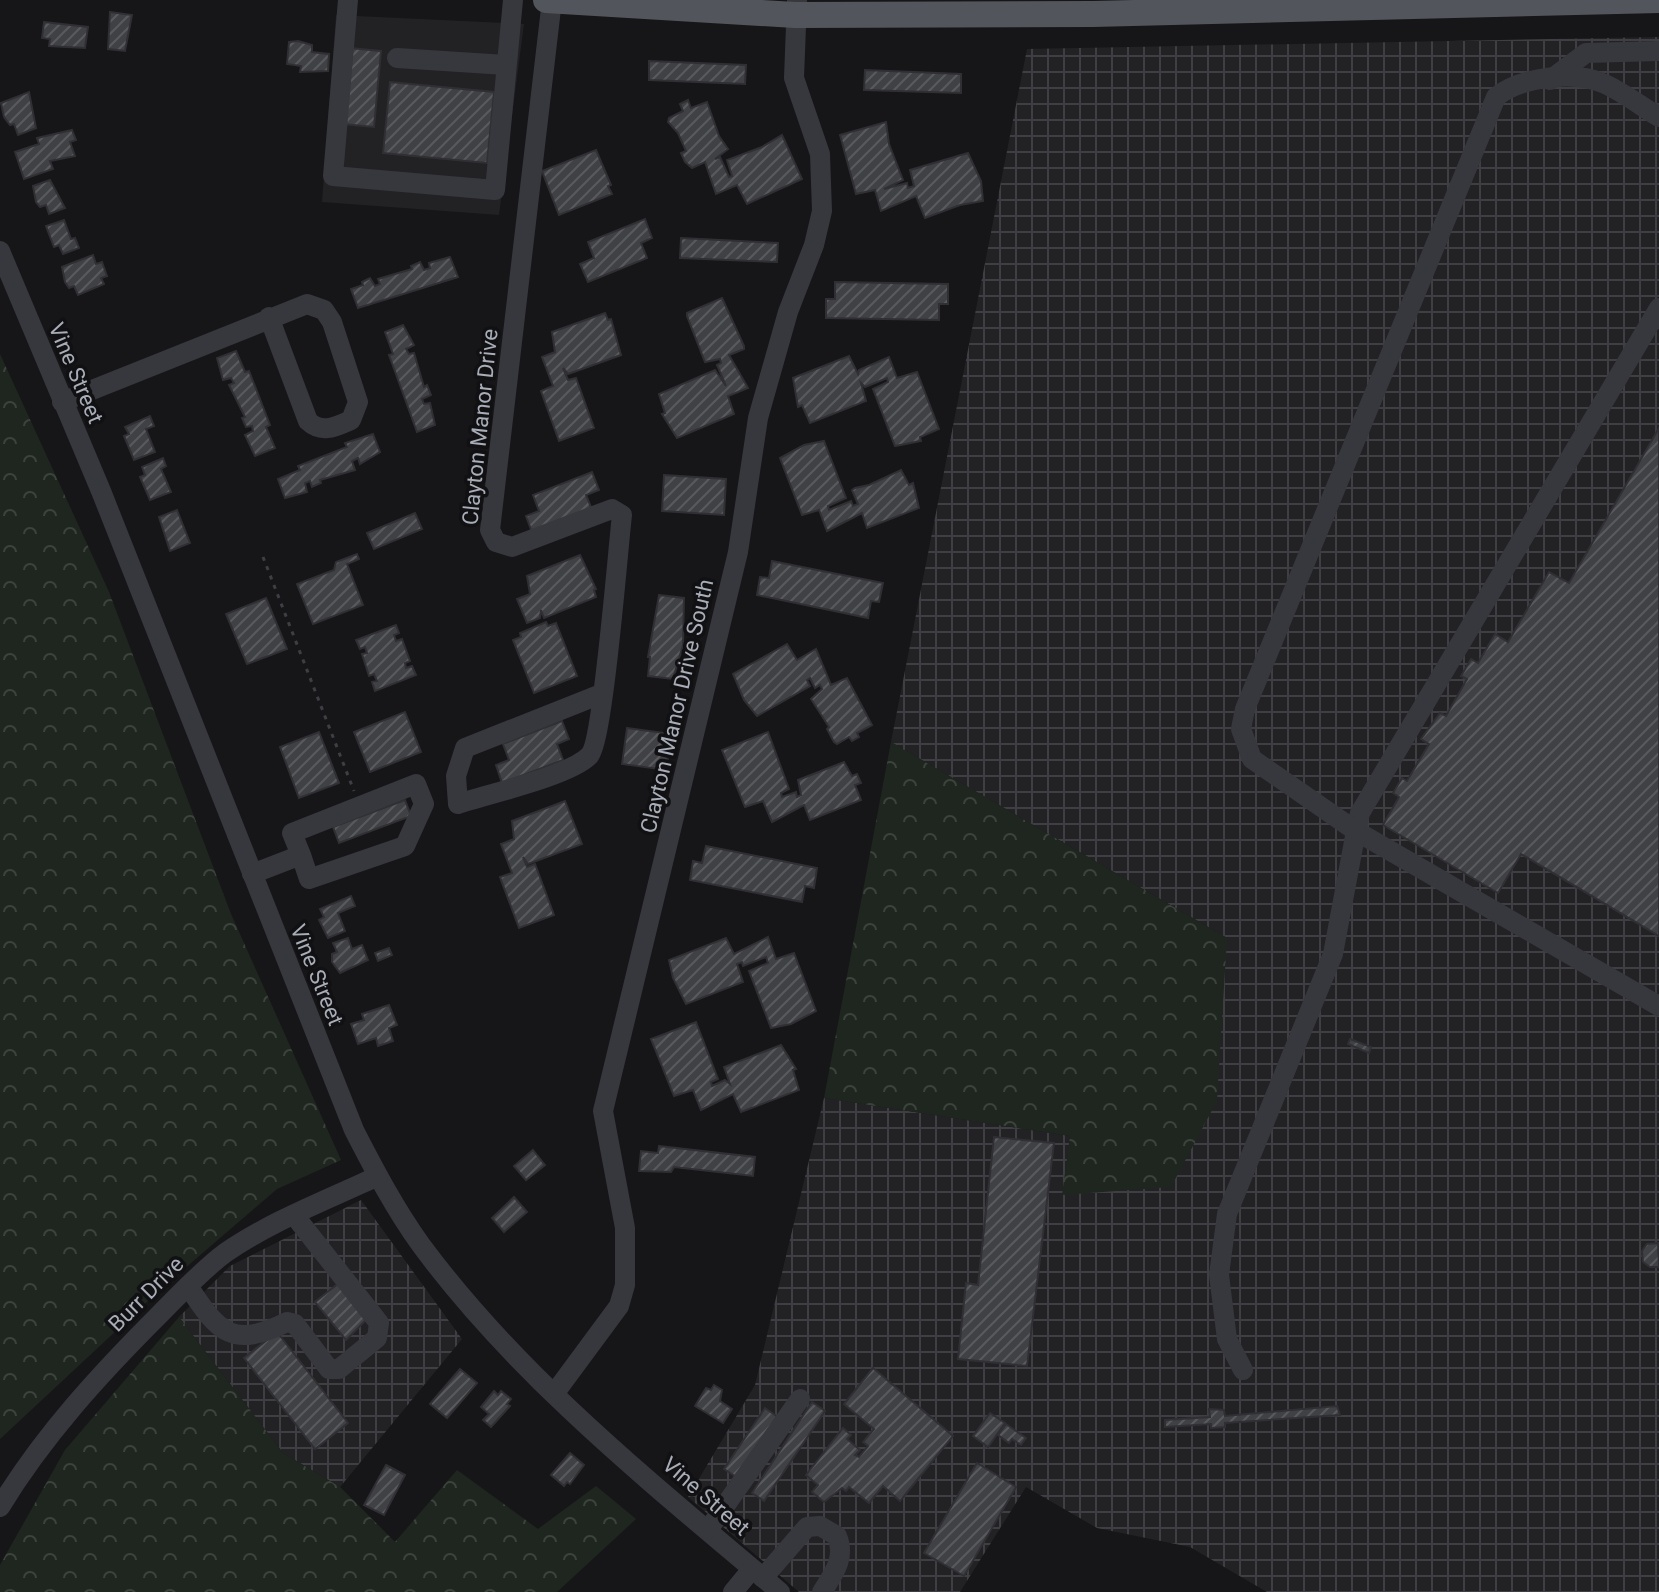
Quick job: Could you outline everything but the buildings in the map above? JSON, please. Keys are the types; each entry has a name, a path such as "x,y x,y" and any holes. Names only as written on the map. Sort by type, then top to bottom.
{"main road":[{"path":"546,0 796,7 1092,7 1659,0"}],"street":[{"path":"348,0 333,176 495,190 513,0"},
{"name":"Clayton Manor Drive","path":"552,0 490,530 496,542 512,547 612,509 622,515 596,742 589,757 567,769 458,804 456,776 465,748 601,694"},
{"name":"Clayton Manor Drive South","path":"554,1394 619,1306 625,1285 625,1228 603,1111 738,552 758,418 788,312 814,245 822,211 820,154 794,78 796,7"},
{"path":"1550,80 1586,53 1659,51"},
{"path":"397,58 506,65"},
{"path":"1659,117 1604,84 1585,78 1509,87 1496,97 1245,709 1241,729 1252,759 1356,831 1659,1006"},
{"name":"Vine Street","path":"3,265 113,520 354,1130 378,1176 419,1243 454,1288 554,1394 780,1592"},
{"path":"62,402 269,317 307,304 324,310 332,322 358,402 351,420 328,430 314,427 308,421 269,317"},
{"path":"1243,1370 1227,1339 1219,1275 1227,1214 1333,954 1360,813 1659,308"},
{"path":"416,784 424,804 405,846 309,879 301,855 292,833 416,784"},
{"path":"252,874 301,855"},
{"name":"Burr Drive","path":"0,1507 63,1418 112,1361 188,1286 227,1252 294,1215 378,1176"},
{"path":"188,1286 217,1326 239,1336 259,1336 287,1322 295,1324 329,1369 339,1369 377,1338 379,1323 294,1215"},
{"path":"708,1530 800,1399"},
{"path":"733,1592 807,1527 820,1526 837,1536 842,1549 838,1567 822,1592"}],"path":[{"path":"263,557 360,806"}],"shaded area":[{"path":"336,15 524,24 499,215 322,202"},
{"path":"1659,37 1659,1592 1267,1592 1190,1547 1097,1528 1026,1487 960,1592 799,1592 688,1497 755,1385 824,1098 1070,1136 1063,1194 1227,938 891,742 1027,49"},
{"path":"361,1200 462,1339 340,1487 283,1453 179,1317 230,1266"}],"green space":[{"path":"0,354 109,592 231,914 341,1160 277,1189 163,1287 0,1439"},
{"path":"891,742 1227,938 1217,1101 1171,1187 1062,1195 1070,1136 824,1098"},
{"path":"179,1317 283,1453 340,1487 395,1542 457,1470 538,1529 596,1486 636,1519 557,1592 0,1592 0,1565 65,1450"}]}
